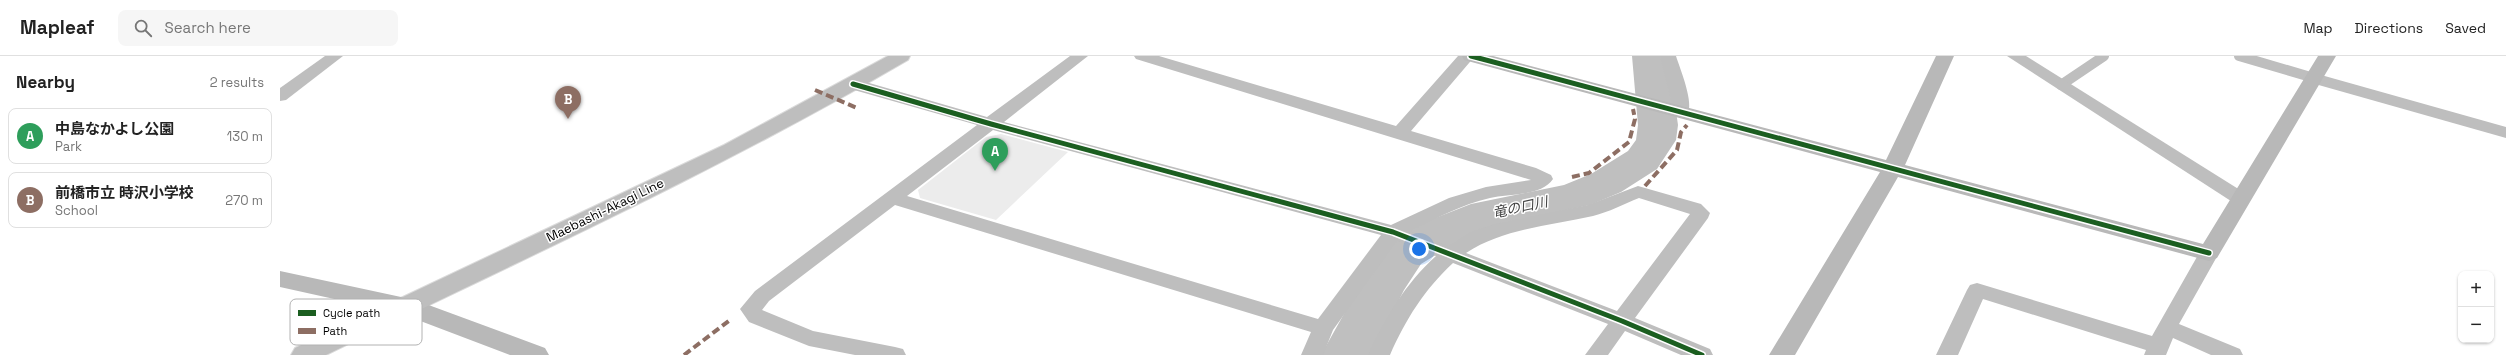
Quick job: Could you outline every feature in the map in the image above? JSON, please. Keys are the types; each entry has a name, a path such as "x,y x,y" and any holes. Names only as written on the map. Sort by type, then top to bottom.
{"main road":[{"name":"Maebashi-Akagi Line","path":"420,299 731,149 853,84 901,56"},
{"name":"Maebashi-Akagi Line","path":"304,355 325,345"}],"street":[{"path":"280,96 335,56"},
{"path":"895,355 809,338 756,316 751,309 762,296 1080,56"},
{"path":"1142,56 1401,132 1530,172 1544,179 1539,184 1486,193 1456,202 1399,234 1323,328 1312,355"},
{"path":"1401,132 1467,56"},
{"path":"1471,56 1893,167 2209,253"},
{"path":"1668,56 1681,101 1678,110"},
{"path":"1782,355 1893,167 1945,56"},
{"path":"2015,56 2241,199"},
{"path":"2160,343 2209,253 2326,56"},
{"path":"2314,78 2506,133"},
{"path":"853,84 991,124 1399,234 1622,321 1702,355"},
{"path":"1379,355 1396,318 1430,273 1447,253 1478,237 1502,228 1593,210 1638,192 1694,208 1700,213 1698,218 1596,355"},
{"path":"892,198 1323,328"},
{"path":"280,279 366,299"},
{"path":"1946,355 1977,290 2160,343 2232,355"},
{"path":"422,312 536,355"}],"lane":[{"path":"2061,85 2104,56"},
{"path":"2239,56 2314,78"}],"shaded area":[{"path":"1001,134 1068,152 996,220 920,198 918,190 986,137"}],"waterway":[{"name":"竜の口川","path":"1346,355 1382,287 1405,253 1441,232 1486,214 1575,196 1606,183 1643,160 1656,140 1658,125 1650,56"}],"marked path":[{"path":"815,90 857,108"},
{"path":"1572,177 1589,173 1629,142 1635,119 1633,109"},
{"path":"1645,186 1677,150 1681,132 1687,125"},
{"path":"684,355 730,320"}],"cycle path":[{"path":"1471,56 2209,253"},
{"path":"853,84 991,124 1393,232 1622,321 1702,355"}],"place":[{"name":"前橋市立 時沢小学校","path":"568,119"},
{"name":"中島なかよし公園","path":"995,171"}]}
